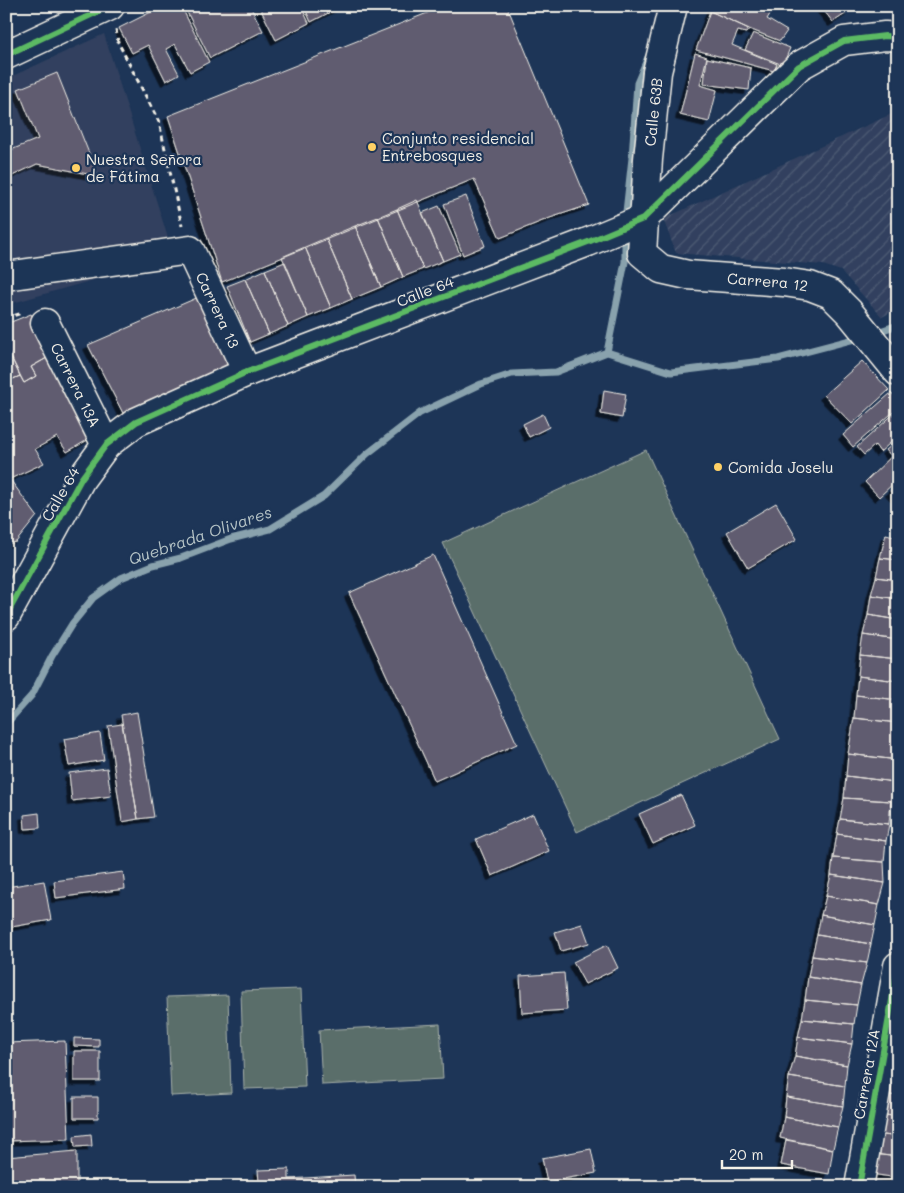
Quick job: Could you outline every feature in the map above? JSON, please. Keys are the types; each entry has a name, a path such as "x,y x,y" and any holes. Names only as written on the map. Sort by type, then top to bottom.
{"street":[{"path":"6,55 109,6"},
{"name":"Calle 63B","path":"643,219 657,72 673,6"},
{"name":"Calle 64","path":"8,608 81,479 106,445 136,422 246,372 588,242 643,219 799,66 844,42 886,36 898,37"},
{"name":"Carrera 12","path":"643,219 642,253 661,269 688,275 784,282 810,286 832,294 891,361"},
{"path":"6,276 190,250"},
{"name":"Carrera 13","path":"190,250 246,372"},
{"name":"Carrera 13A","path":"34,318 106,445"},
{"name":"Carrera 12A","path":"859,1187 898,966"}],"path":[{"path":"109,6 118,42 159,122 180,219 190,250"},
{"path":"6,318 34,318"}],"shaded area":[{"name":"Nuestra Señora de Fátima","path":"104,34 174,257 6,305 6,79"},
{"path":"898,111 898,309 882,317 841,271 823,265 676,253 663,219"}],"green space":[{"path":"646,450 780,739 577,832 443,543"},
{"path":"301,989 305,1087 244,1089 241,991"},
{"path":"228,995 231,1093 171,1096 167,997"},
{"path":"440,1024 443,1079 322,1085 319,1030"}],"building":[{"path":"163,6 181,6 209,62 190,72 175,44 166,49 179,74 166,81 148,45 132,53 119,28"},
{"path":"184,6 250,6 263,31 210,58"},
{"path":"259,6 301,6 309,23 276,40"},
{"path":"304,6 342,6 311,22"},
{"name":"Conjunto residencial Entrebosques","path":"445,6 507,6 589,205 500,238 474,179 222,282 168,116"},
{"path":"712,6 775,6 767,19 787,31 780,41 710,11"},
{"path":"820,6 846,6 850,11 833,22"},
{"path":"710,11 749,29 746,33 738,31 732,45 777,64 774,71 696,50"},
{"path":"753,33 790,48 783,65 745,50"},
{"path":"695,53 707,57 700,85 717,90 709,122 680,115"},
{"path":"707,58 751,68 749,90 704,84"},
{"path":"57,73 98,176 37,164 6,179 6,152 38,139 18,89"},
{"path":"466,196 485,246 463,255 444,204"},
{"path":"417,200 443,261 423,269 397,209"},
{"path":"439,206 460,254 443,261 422,213"},
{"path":"397,209 423,269 403,277 378,217"},
{"path":"378,217 403,277 381,287 355,226"},
{"path":"355,226 381,287 352,299 326,238"},
{"path":"326,238 352,299 331,308 305,247"},
{"path":"305,247 331,308 308,317 282,257"},
{"path":"285,262 308,317 288,326 265,270"},
{"path":"265,270 288,326 269,334 245,279"},
{"path":"245,279 269,334 250,342 227,286"},
{"path":"208,293 232,363 180,386 127,421 88,345"},
{"path":"31,314 54,354 31,367 36,376 24,383 6,347 6,324"},
{"path":"6,347 20,376 6,382"},
{"path":"54,354 96,435 67,452 57,437 35,449 44,463 10,479 6,474 6,382 20,376 24,383 36,376 31,367"},
{"path":"862,361 889,390 852,424 824,395"},
{"path":"604,390 626,394 622,418 601,414"},
{"path":"891,393 898,400 898,408 853,447 843,435"},
{"path":"898,410 898,436 880,452 875,445 864,455 857,447"},
{"path":"543,414 549,427 529,437 523,424"},
{"path":"898,440 898,454 893,458 886,450"},
{"path":"898,450 898,479 879,497 865,482"},
{"path":"6,474 37,516 16,542 6,544"},
{"path":"898,483 898,499 890,491"},
{"path":"776,503 797,539 748,568 727,532"},
{"path":"886,534 898,537 898,560 880,558"},
{"path":"433,555 517,744 435,781 349,593"},
{"path":"880,558 898,560 898,580 876,577"},
{"path":"876,577 898,580 898,599 871,595"},
{"path":"871,595 898,599 898,620 868,615"},
{"path":"868,615 898,620 898,640 863,635"},
{"path":"863,635 898,640 898,659 860,655"},
{"path":"860,655 898,659 898,681 858,676"},
{"path":"858,676 898,681 898,700 856,695"},
{"path":"856,695 898,700 898,723 854,718"},
{"path":"137,712 154,817 138,819 121,715"},
{"path":"854,718 898,723 898,760 848,754"},
{"path":"122,724 138,819 122,822 108,726"},
{"path":"100,733 104,760 69,766 64,739"},
{"path":"848,754 898,760 895,782 846,776"},
{"path":"107,768 111,796 72,801 69,773"},
{"path":"846,776 895,782 891,801 844,798"},
{"path":"681,795 695,825 653,844 639,814"},
{"path":"844,798 891,801 889,824 840,819"},
{"path":"39,813 40,828 25,829 24,815"},
{"path":"533,814 549,851 492,876 476,839"},
{"path":"840,819 889,824 886,841 837,834"},
{"path":"837,834 886,841 884,862 833,858"},
{"path":"833,858 884,862 885,883 831,875"},
{"path":"123,872 125,889 56,898 54,881"},
{"path":"831,875 885,883 879,905 826,896"},
{"path":"44,881 51,920 6,928 6,887"},
{"path":"826,896 879,905 875,925 821,915"},
{"path":"821,915 875,925 871,944 817,935"},
{"path":"582,924 589,943 561,951 555,932"},
{"path":"817,935 871,944 867,963 812,956"},
{"path":"607,945 618,968 585,984 573,962"},
{"path":"812,956 867,963 861,985 808,977"},
{"path":"564,973 567,1010 522,1013 520,976"},
{"path":"808,977 861,985 857,1005 805,1000"},
{"path":"805,1000 857,1005 854,1024 802,1019"},
{"path":"802,1019 854,1024 852,1044 798,1037"},
{"path":"798,1037 852,1044 847,1065 795,1056"},
{"path":"74,1038 99,1039 99,1047 74,1046"},
{"path":"65,1041 69,1139 6,1141 6,1043"},
{"path":"74,1051 100,1051 100,1081 74,1081"},
{"path":"889,1054 898,1056 898,1076 886,1074"},
{"path":"795,1056 847,1065 845,1086 789,1077"},
{"path":"886,1074 898,1076 898,1096 883,1094"},
{"path":"789,1077 845,1086 843,1106 786,1097"},
{"path":"883,1094 898,1096 898,1117 880,1114"},
{"path":"74,1097 98,1097 98,1118 74,1118"},
{"path":"786,1097 843,1106 838,1127 784,1117"},
{"path":"880,1114 898,1117 898,1137 877,1134"},
{"path":"784,1117 838,1127 833,1149 780,1138"},
{"path":"91,1134 92,1146 75,1147 74,1136"},
{"path":"877,1134 898,1137 898,1157 874,1154"},
{"path":"786,1140 833,1149 829,1174 781,1165"},
{"path":"591,1149 596,1173 547,1182 542,1158"},
{"path":"77,1151 77,1184 48,1187 6,1187 6,1157"},
{"path":"874,1154 898,1157 898,1178 871,1174"},
{"path":"289,1169 289,1179 354,1175 355,1187 232,1187 232,1184 259,1182 258,1170"},
{"path":"422,1183 422,1187 376,1187"}],"waterway":[{"path":"625,221 632,158 637,83 648,57"},
{"path":"607,352 625,262 625,234"},
{"name":"Quebrada Olivares","path":"874,333 898,325"},
{"name":"Quebrada Olivares","path":"6,724 32,695 52,656 72,624 93,598 121,578 153,565 181,558 231,539 270,529 324,496 367,454 420,413 481,384 512,374 556,372 607,352 671,372 778,359 862,337"}],"cycle path":[{"path":"6,55 110,6"},
{"path":"6,616 81,479 106,445 136,422 247,372 588,242 643,219 799,66 844,41 885,36 898,37"},
{"path":"859,1187 898,966"}],"place":[{"name":"Conjunto residencial Entrebosques","path":"372,147"},
{"name":"Nuestra Señora de Fátima","path":"76,168"},
{"name":"Comida Joselu","path":"718,467"}]}
